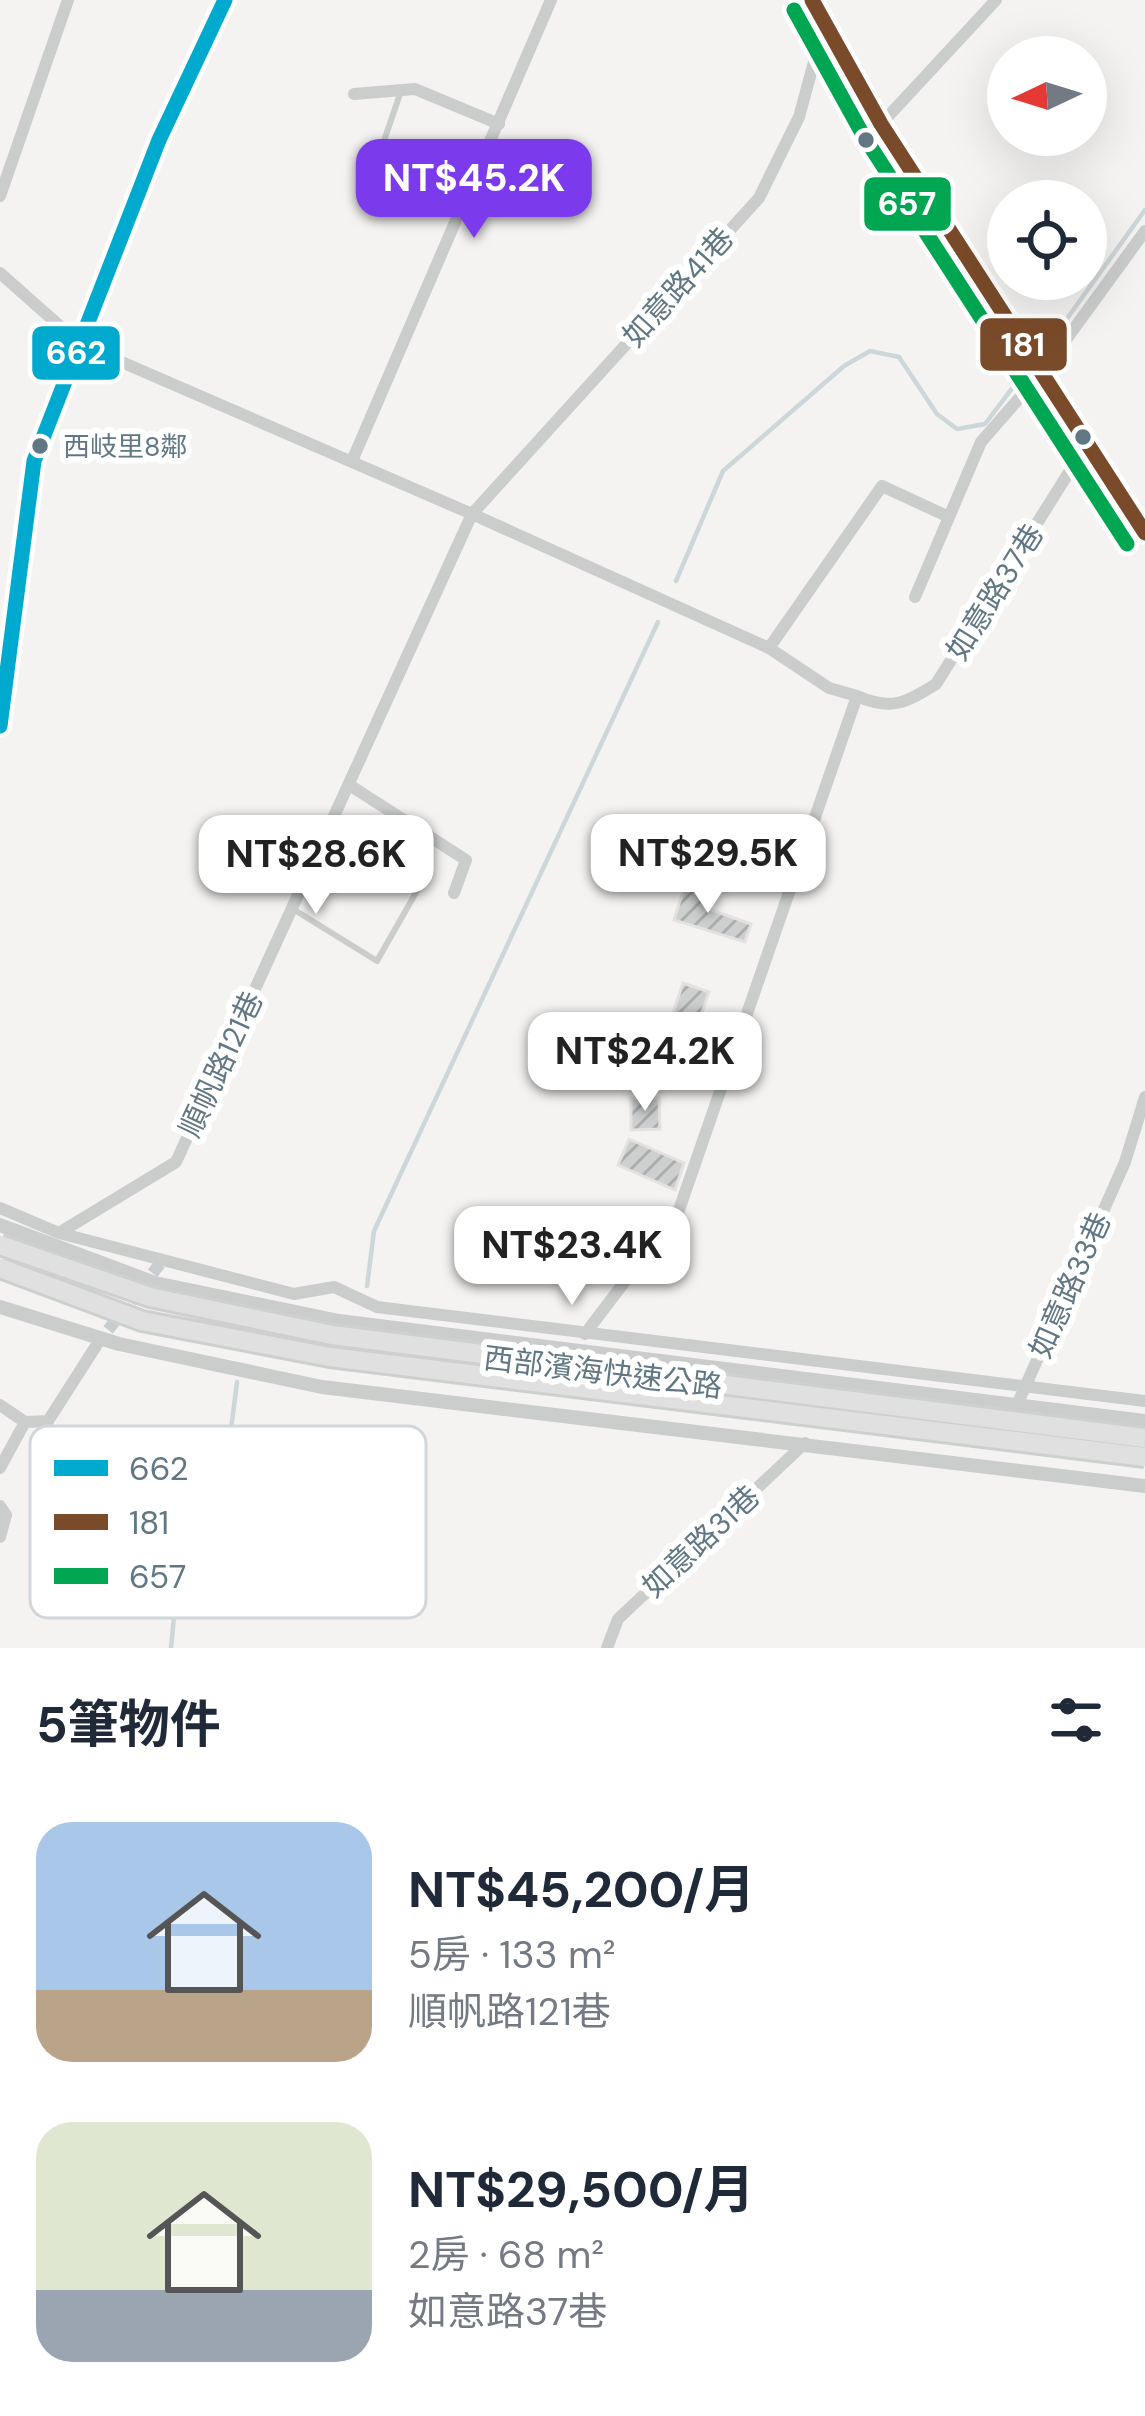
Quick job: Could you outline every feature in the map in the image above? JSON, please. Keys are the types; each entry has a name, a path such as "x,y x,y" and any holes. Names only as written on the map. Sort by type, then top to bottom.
{"highway":[{"name":"西部濱海快速公路","path":"0,1244 150,1297 332,1335 1145,1438"},
{"name":"西部濱海快速公路","path":"0,1268 142,1322 330,1357 1145,1457"}],"street":[{"path":"0,196 68,0"},
{"path":"0,727 25,501 34,460 159,140 225,0"},
{"path":"352,461 551,0"},
{"path":"812,0 880,124 1044,370 1145,533"},
{"path":"880,124 996,0"},
{"name":"如意路41巷","path":"472,514 759,198 799,117 824,25"},
{"path":"354,94 415,89 500,124"},
{"path":"915,597 981,442 1044,370 1145,231"},
{"path":"0,273 80,344 769,648 829,688 857,696 679,1210 586,1334"},
{"name":"如意路37巷","path":"857,696 882,707 904,704 936,684 1088,442"},
{"path":"769,648 882,486 949,517"},
{"name":"順帆路121巷","path":"59,1233 176,1162 472,514"},
{"path":"351,786 466,860 454,893"},
{"name":"如意路33巷","path":"1017,1405 1125,1162 1145,1096"},
{"path":"0,1208 59,1233 294,1294 334,1287 377,1307 1145,1401"},
{"path":"0,1225 155,1283 339,1321 1145,1421"},
{"path":"0,1307 119,1344 322,1387 1145,1486"},
{"path":"0,1405 25,1422 48,1421 96,1346"},
{"path":"0,1468 25,1422"},
{"name":"如意路31巷","path":"607,1648 618,1619 806,1442"},
{"path":"0,1506 6,1515 0,1537"}],"lane":[{"path":"375,167 401,90"},
{"path":"293,909 376,961 418,889"}],"building":[{"path":"685,885 711,893 706,908 751,924 745,942 674,920"},
{"path":"683,983 709,992 696,1030 670,1022"},
{"path":"631,1098 659,1098 660,1129 631,1130"},
{"path":"629,1139 684,1163 675,1190 618,1165"},
{"path":"535,1217 554,1219 549,1251 531,1248"}],"waterway":[{"path":"1048,345 1145,210"},
{"path":"676,581 723,471 844,366 870,351 899,357 937,414 957,429 985,424 1023,374"},
{"path":"367,1286 374,1231 658,622"},
{"path":"231,1426 237,1382"},
{"path":"171,1648 174,1618"}],"tunnel":[{"path":"97,1344 163,1260"}],"transit line":[{"name":"662","path":"0,726 34,461 159,140 225,0"},
{"name":"181","path":"812,0 881,124 1145,533"},
{"name":"657","path":"794,10 863,135 1127,544"}],"place":[{"name":"西岐里8鄰","path":"40,446"}]}
